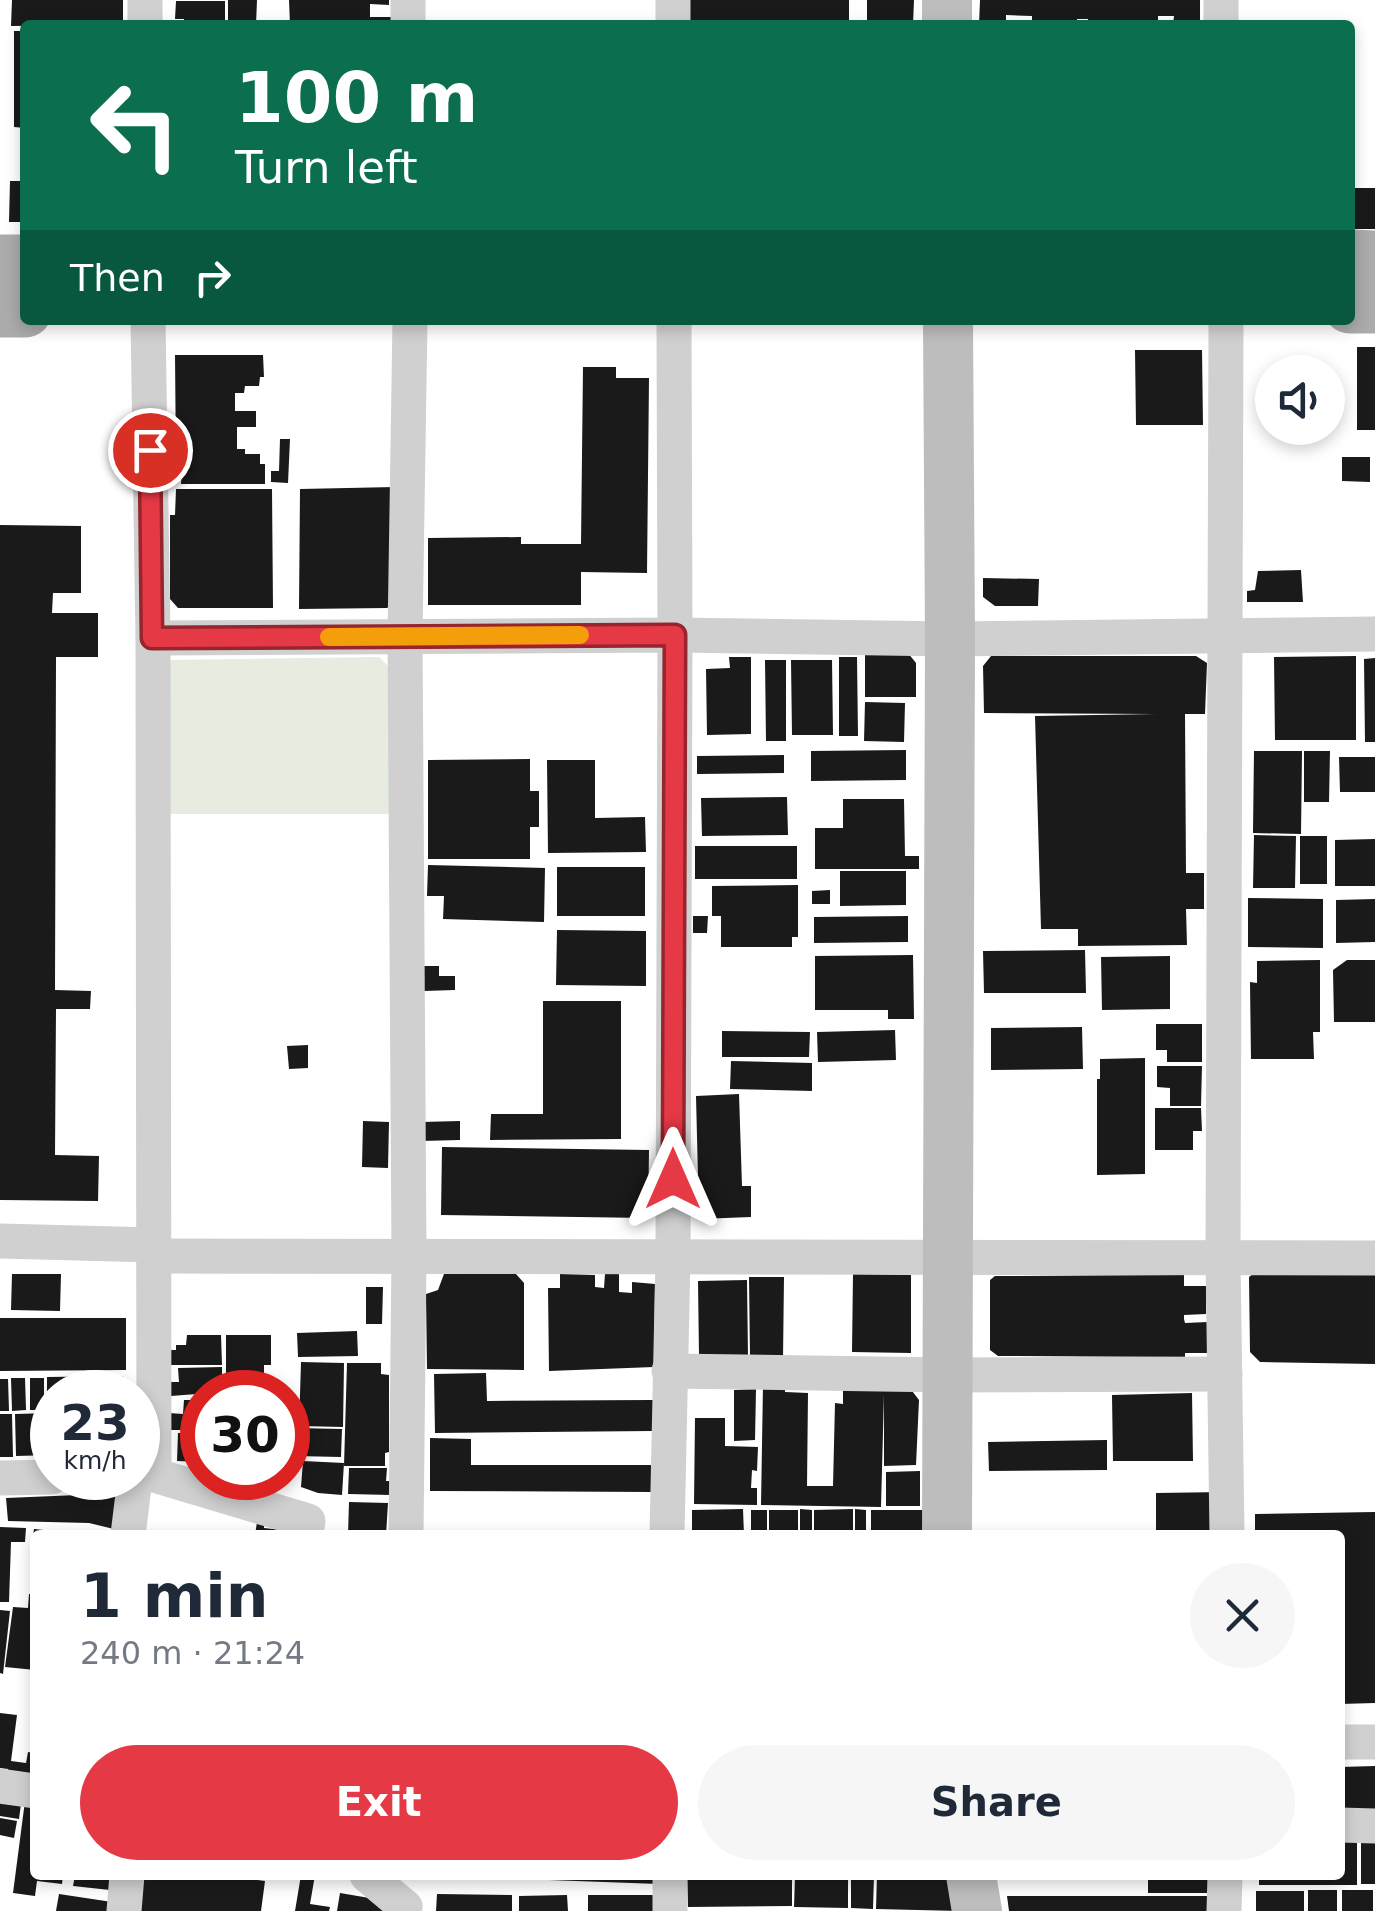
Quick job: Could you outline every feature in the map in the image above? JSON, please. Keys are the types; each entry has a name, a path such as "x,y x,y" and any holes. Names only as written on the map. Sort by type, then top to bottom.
{"street":[{"path":"148,325 154,1251 148,1370"},
{"path":"406,1530 409,1256 405,636 410,325"},
{"path":"667,1530 673,1257 674,325"},
{"path":"947,1530 948,325"},
{"path":"1226,325 1223,1258 1227,1530"},
{"path":"152,638 1375,634"},
{"path":"0,1241 154,1251 409,1256 1375,1258"},
{"path":"670,1371 947,1376 1224,1374"},
{"path":"0,1478 30,1477"},
{"path":"160,1481 308,1521 307,1530"},
{"path":"129,1530 136,1500"},
{"path":"1345,1742 1375,1742"},
{"path":"0,1786 30,1790"},
{"path":"1345,1825 1375,1826"},
{"path":"124,1911 127,1880"},
{"path":"372,1880 405,1907 404,1911"},
{"path":"670,1880 670,1911"},
{"path":"972,1880 977,1911"},
{"path":"1224,1911 1225,1880"}],"shaded area":[{"path":"379,657 390,668 392,814 167,814 167,660"}],"building":[{"path":"12,0 123,0 123,20 20,20 20,26 11,26"},
{"path":"228,0 257,0 256,20 228,20"},
{"path":"289,0 389,0 389,5 370,4 370,17 395,17 395,20 290,20"},
{"path":"685,0 849,0 849,20 685,20"},
{"path":"867,0 914,0 913,20 867,20"},
{"path":"980,0 1200,0 1200,20 1158,16 1158,20 1032,20 1032,16 1006,15 1006,20 979,20"},
{"path":"176,1 225,1 225,20 175,19"},
{"path":"14,31 20,31 20,128 14,127"},
{"path":"10,181 20,181 20,222 9,222"},
{"path":"1355,188 1375,188 1375,229 1355,229"},
{"path":"1357,347 1375,347 1375,430 1357,430"},
{"path":"1135,350 1202,350 1203,425 1136,425"},
{"path":"175,355 263,355 264,377 260,377 259,386 245,386 244,393 235,393 235,411 256,411 256,427 237,427 237,449 245,449 245,454 260,454 260,464 265,464 265,484 181,484 182,465 176,466"},
{"path":"583,367 616,367 616,378 649,378 647,573 581,572 581,605 428,605 428,538 521,537 521,544 581,544"},
{"path":"280,439 290,439 288,483 271,482 271,471 279,471"},
{"path":"1342,457 1370,457 1370,482 1342,481"},
{"path":"395,487 398,600 387,608 299,609 300,489"},
{"path":"176,489 272,489 273,608 178,608 170,599 170,515 175,515"},
{"path":"0,525 81,526 81,593 53,593 52,613 98,613 98,657 56,657 55,990 91,991 90,1009 56,1009 55,1155 99,1156 98,1201 0,1200"},
{"path":"1301,570 1303,602 1247,602 1247,591 1255,590 1258,571"},
{"path":"983,578 1039,579 1038,606 995,606 983,597"},
{"path":"908,653 916,663 916,697 865,697 865,654"},
{"path":"991,656 1196,656 1207,663 1205,714 1185,714 1186,873 1204,873 1204,909 1186,909 1187,945 1078,946 1078,929 1041,929 1035,716 1156,714 984,713 983,666"},
{"path":"1356,656 1356,740 1275,740 1274,657"},
{"path":"729,657 751,657 751,734 707,735 706,669 730,668"},
{"path":"839,657 857,657 858,736 839,736"},
{"path":"1375,658 1375,742 1365,742 1364,659"},
{"path":"765,660 786,660 786,741 766,741"},
{"path":"791,660 832,660 833,735 792,735"},
{"path":"865,702 905,703 904,742 864,741"},
{"path":"906,750 906,780 811,781 811,751"},
{"path":"1254,751 1302,751 1301,834 1253,833"},
{"path":"1304,751 1330,751 1329,802 1304,802"},
{"path":"784,755 784,773 697,774 697,756"},
{"path":"1339,757 1375,757 1375,792 1340,792"},
{"path":"530,759 530,791 539,791 539,827 530,827 530,859 428,859 428,760"},
{"path":"547,760 595,760 595,818 645,817 646,852 548,853"},
{"path":"787,797 788,835 702,836 701,798"},
{"path":"843,799 904,799 905,856 919,856 919,869 815,869 815,828 843,828"},
{"path":"1254,835 1296,836 1295,888 1253,888"},
{"path":"1300,836 1327,836 1327,884 1300,884"},
{"path":"1375,839 1375,886 1335,886 1335,840"},
{"path":"695,846 797,846 797,879 695,879"},
{"path":"428,865 545,868 544,922 443,919 444,896 427,896"},
{"path":"557,867 645,867 645,916 557,916"},
{"path":"840,871 906,871 906,905 840,906"},
{"path":"798,885 798,937 792,937 792,947 721,947 721,916 712,916 712,886"},
{"path":"830,890 830,904 812,904 812,891"},
{"path":"1248,898 1323,899 1323,948 1248,947"},
{"path":"1375,899 1375,942 1336,943 1336,900"},
{"path":"693,916 708,916 707,933 693,933"},
{"path":"908,916 908,942 814,943 814,917"},
{"path":"557,930 646,931 646,986 556,985"},
{"path":"1085,950 1086,993 984,993 983,951"},
{"path":"913,955 914,1019 888,1019 888,1010 815,1010 815,956"},
{"path":"1170,956 1170,1009 1102,1010 1101,957"},
{"path":"1320,960 1320,1032 1313,1032 1314,1059 1251,1059 1250,982 1257,983 1257,961"},
{"path":"1347,960 1375,960 1375,1022 1334,1022 1333,970"},
{"path":"423,966 439,966 439,976 455,976 455,990 424,991"},
{"path":"543,1001 621,1001 621,1139 490,1140 491,1114 543,1114"},
{"path":"1156,1024 1202,1024 1202,1062 1167,1062 1167,1050 1156,1050"},
{"path":"1082,1027 1083,1069 991,1070 991,1028"},
{"path":"895,1030 896,1060 818,1062 817,1032"},
{"path":"722,1031 810,1032 809,1057 722,1057"},
{"path":"308,1045 308,1068 289,1069 287,1046"},
{"path":"1145,1058 1145,1174 1097,1175 1100,1059"},
{"path":"731,1061 812,1063 812,1091 730,1089"},
{"path":"1157,1066 1202,1066 1201,1106 1170,1106 1170,1088 1157,1087"},
{"path":"739,1094 742,1186 751,1186 751,1217 699,1219 696,1096"},
{"path":"1155,1108 1201,1108 1202,1131 1193,1131 1193,1150 1155,1150"},
{"path":"363,1121 389,1122 388,1168 362,1167"},
{"path":"460,1121 460,1140 421,1141 421,1122"},
{"path":"442,1147 649,1150 648,1218 441,1215"},
{"path":"1257,1271 1375,1272 1375,1364 1260,1362 1250,1352 1249,1277"},
{"path":"12,1274 61,1274 60,1311 11,1310"},
{"path":"444,1274 516,1274 524,1283 524,1370 427,1369 426,1294 438,1290"},
{"path":"560,1274 595,1275 595,1287 604,1288 605,1274 619,1274 619,1292 632,1293 632,1282 655,1284 654,1367 549,1371 548,1288 560,1288"},
{"path":"853,1274 911,1275 911,1353 852,1352"},
{"path":"1184,1275 1184,1286 1206,1286 1206,1314 1184,1315 1184,1319 1185,1323 1208,1322 1209,1353 1185,1353 1185,1357 998,1356 990,1350 990,1280 995,1276"},
{"path":"749,1277 784,1277 783,1358 750,1358"},
{"path":"747,1280 748,1357 699,1357 698,1281"},
{"path":"366,1287 383,1287 382,1324 366,1324"},
{"path":"0,1318 126,1318 126,1370 0,1371"},
{"path":"357,1331 358,1356 298,1357 297,1333"},
{"path":"187,1335 221,1335 222,1365 171,1365 171,1350 176,1350 176,1345 186,1345"},
{"path":"226,1335 271,1335 271,1365 264,1365 264,1370 226,1370"},
{"path":"301,1362 344,1363 343,1427 310,1426 310,1370 301,1370"},
{"path":"347,1363 381,1363 381,1374 389,1375 389,1452 385,1453 385,1466 344,1466"},
{"path":"178,1368 222,1370 180,1370 180,1395 171,1396 171,1382 179,1382"},
{"path":"486,1373 487,1401 653,1400 653,1431 435,1433 434,1374"},
{"path":"11,1378 25,1378 26,1410 12,1411"},
{"path":"0,1379 8,1379 9,1411 0,1411"},
{"path":"763,1384 785,1384 785,1392 808,1393 807,1486 833,1486 835,1403 843,1404 843,1389 909,1387 919,1400 916,1465 884,1466 884,1394 881,1507 761,1505"},
{"path":"756,1389 755,1440 734,1441 734,1390"},
{"path":"1192,1393 1193,1461 1113,1461 1112,1395"},
{"path":"169,1413 180,1414 180,1430 169,1430"},
{"path":"0,1414 12,1414 13,1457 0,1457"},
{"path":"15,1414 30,1414 30,1456 16,1456"},
{"path":"695,1418 725,1418 725,1446 758,1447 757,1471 752,1470 751,1488 757,1488 757,1505 694,1504"},
{"path":"310,1428 342,1429 341,1457 310,1456"},
{"path":"178,1433 180,1433 180,1461"},
{"path":"430,1438 471,1439 471,1465 654,1465 654,1492 430,1491"},
{"path":"1107,1440 1107,1470 989,1471 988,1442"},
{"path":"310,1461 344,1463 342,1495 310,1490"},
{"path":"349,1468 387,1468 391,1495 348,1494"},
{"path":"920,1471 920,1506 886,1506 886,1472"},
{"path":"1224,1492 1224,1530 1156,1530 1156,1493"},
{"path":"6,1498 125,1500 122,1530 89,1523 8,1521"},
{"path":"349,1502 388,1503 386,1530 348,1530"},
{"path":"743,1509 744,1530 692,1530 692,1510"},
{"path":"800,1509 812,1510 812,1530 800,1530"},
{"path":"853,1509 853,1530 814,1530 814,1510"},
{"path":"855,1509 866,1510 866,1530 855,1530"},
{"path":"751,1510 767,1510 767,1530 751,1530"},
{"path":"769,1510 798,1510 798,1530 769,1530"},
{"path":"871,1510 930,1510 930,1530 871,1530"},
{"path":"1375,1512 1375,1703 1345,1704 1345,1530 1255,1530 1255,1514"},
{"path":"257,1522 264,1523 264,1528 282,1530 256,1530"},
{"path":"0,1527 26,1528 25,1542 11,1542 9,1602 0,1602"},
{"path":"29,1594 30,1670 5,1667 13,1607 28,1608"},
{"path":"0,1610 10,1611 3,1674 0,1673"},
{"path":"0,1713 17,1715 11,1761 26,1763 30,1752 30,1777 7,1775 8,1769 0,1768"},
{"path":"1375,1766 1375,1814 1345,1815 1345,1767"},
{"path":"0,1793 22,1796 19,1819 0,1816"},
{"path":"25,1801 30,1802 30,1880 62,1880 62,1884 37,1881 35,1896 13,1893"},
{"path":"0,1818 17,1821 14,1838 0,1835"},
{"path":"1345,1837 1357,1837 1357,1885 1259,1885 1259,1880 1345,1880"},
{"path":"1361,1842 1375,1842 1375,1884 1361,1884"},
{"path":"74,1880 111,1880 110,1890 73,1886"},
{"path":"143,1880 265,1881 261,1911 139,1911"},
{"path":"300,1880 314,1880 310,1904 330,1907 329,1911 295,1911"},
{"path":"549,1880 659,1880 659,1884"},
{"path":"687,1880 792,1880 792,1906 688,1907"},
{"path":"795,1880 848,1880 848,1908 794,1907"},
{"path":"851,1880 874,1880 873,1909 851,1908"},
{"path":"877,1880 953,1880 959,1911 876,1909"},
{"path":"1148,1880 1213,1880 1213,1893 1148,1893"},
{"path":"1308,1890 1337,1890 1337,1911 1308,1911"},
{"path":"1342,1890 1373,1890 1373,1911 1342,1911"},
{"path":"1256,1891 1304,1891 1304,1911 1256,1911"},
{"path":"340,1893 387,1901 385,1911 337,1911"},
{"path":"59,1894 112,1902 110,1911 56,1911"},
{"path":"437,1894 512,1895 512,1911 436,1911"},
{"path":"567,1895 568,1911 519,1911 519,1896"},
{"path":"588,1895 661,1895 661,1911 588,1911"},
{"path":"1007,1896 1207,1896 1207,1911 1009,1911"}],"slow traffic":[{"path":"329,637 580,635"}],"route":[{"path":"150,450 152,638 675,635 673,1179"}]}
